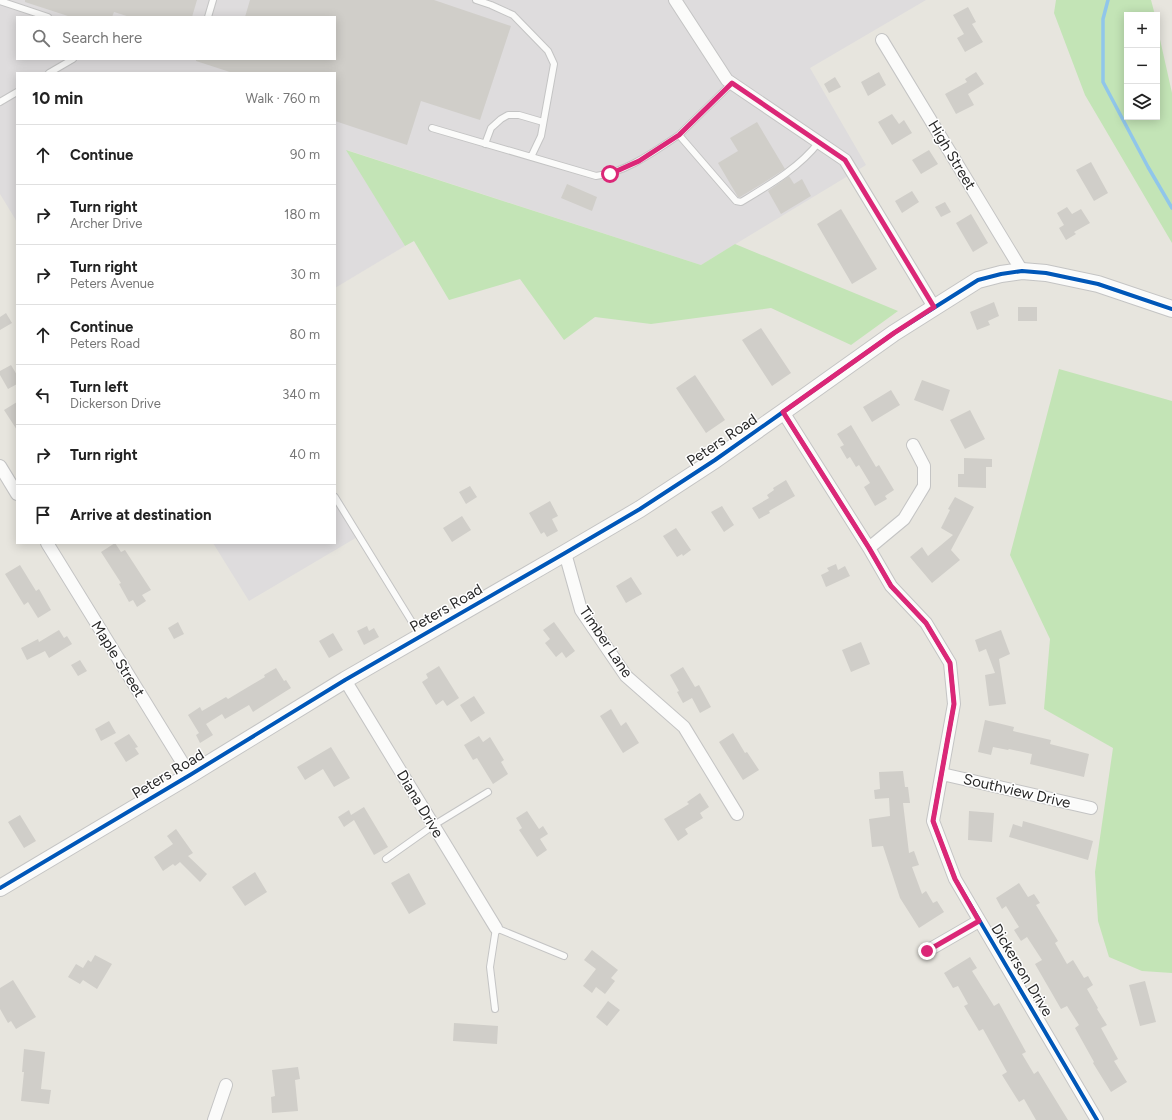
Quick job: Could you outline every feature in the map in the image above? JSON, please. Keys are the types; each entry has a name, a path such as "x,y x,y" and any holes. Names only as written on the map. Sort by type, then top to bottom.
{"street":[{"path":"675,0 727,80 845,160 934,307"},
{"name":"High Street","path":"882,40 1022,271"},
{"name":"Peters Road","path":"0,888 190,775 345,680 646,505 783,412 894,333 978,280 1001,274 1022,271 1046,273 1098,284 1172,309"},
{"name":"Dickerson Drive","path":"783,412 869,548 891,586 926,623 950,663 954,704 933,821 955,879 1094,1115"},
{"path":"869,548 904,519 924,486 924,466 913,445"},
{"path":"0,466 16,492"},
{"name":"Maple Street","path":"48,544 190,775"},
{"name":"Timber Lane","path":"565,553 581,610 626,676 684,727 737,814"},
{"name":"Diana Drive","path":"345,680 496,928"},
{"name":"Southview Drive","path":"942,774 1091,808"},
{"path":"927,951 979,921"},
{"path":"214,1120 226,1084"}],"lane":[{"path":"208,16 213,0"},
{"path":"476,0 512,15 548,50 554,64 541,136 531,158"},
{"path":"0,1 45,16"},
{"path":"57,71 72,60"},
{"path":"432,128 596,176 610,174 639,161 679,135 732,83"},
{"path":"0,102 16,93"},
{"path":"485,144 491,128 508,115 520,115 543,122"},
{"path":"679,135 732,198 741,202 773,183 809,155 819,142"},
{"path":"336,500 421,637"},
{"path":"386,859 434,825 488,792"},
{"path":"495,1009 490,967 496,928 564,956"}],"shaded area":[{"path":"0,0 926,0 810,68 866,165 701,265 347,150 405,246 336,287 336,72 16,72 16,220 0,194"},
{"path":"336,499 359,536 249,601 214,544 336,544"}],"green space":[{"path":"1056,0 1151,0 1154,12 1124,12 1124,120 1160,120 1160,39 1172,93 1172,243 1085,95 1054,13"},
{"path":"346,150 701,265 735,244 898,311 851,345 771,308 651,324 595,317 564,340 520,279 449,300 414,241 405,246"},
{"path":"1059,369 1172,401 1172,973 1142,971 1109,957 1098,921 1095,872 1113,748 1044,709 1050,639 1010,555"}],"building":[{"path":"25,0 197,0 192,16 127,16 114,12 112,16 68,16 25,2"},
{"path":"250,0 434,0 511,26 480,120 421,101 407,145 336,121 336,72 230,72 196,61 336,60 336,16 245,16"},
{"path":"968,7 976,22 972,24 983,42 965,52 957,38 964,34 953,15"},
{"path":"879,72 886,85 868,96 861,82"},
{"path":"976,72 984,84 968,94 974,105 956,114 945,94 967,82 965,79"},
{"path":"835,77 841,87 829,93 824,84"},
{"path":"892,114 899,124 904,120 912,133 892,145 878,122"},
{"path":"757,122 785,169 738,197 718,163 738,151 730,138"},
{"path":"929,150 938,164 921,174 912,160"},
{"path":"1091,162 1108,193 1094,201 1076,170"},
{"path":"789,176 794,184 802,179 811,196 781,214 768,191"},
{"path":"567,184 597,197 592,211 561,198"},
{"path":"912,191 919,202 902,213 895,201"},
{"path":"945,202 951,212 941,217 935,207"},
{"path":"1067,207 1072,214 1081,209 1090,223 1074,232 1076,234 1066,240 1059,228 1064,225 1057,213"},
{"path":"841,209 877,269 852,284 817,224"},
{"path":"971,214 988,243 973,252 956,223"},
{"path":"994,302 999,316 988,321 990,325 977,330 970,312"},
{"path":"1018,307 1037,307 1037,321 1018,321"},
{"path":"6,313 12,323 0,330 0,317"},
{"path":"761,328 791,373 772,386 742,340"},
{"path":"11,365 16,373 16,385 8,389 0,375 0,371"},
{"path":"695,375 725,420 706,433 676,388"},
{"path":"922,380 950,390 943,411 914,400"},
{"path":"891,390 900,405 872,422 863,407"},
{"path":"16,403 16,428 4,410"},
{"path":"970,410 985,439 965,449 950,420"},
{"path":"851,425 876,467 879,465 894,490 885,496 887,499 875,506 864,487 870,483 859,465 856,467 850,457 847,459 840,447 844,445 837,434"},
{"path":"964,458 992,459 992,467 986,467 986,488 958,487 958,474 964,474"},
{"path":"786,480 795,496 769,511 770,513 759,519 752,508 769,498 767,495 774,490 773,488"},
{"path":"470,486 477,497 466,504 459,492"},
{"path":"955,497 974,507 951,550 960,560 932,583 910,557 922,547 928,556 953,535 941,528 950,510 948,509"},
{"path":"550,501 558,516 552,519 558,531 547,537 544,532 541,534 529,513"},
{"path":"722,506 734,525 724,532 711,512"},
{"path":"462,516 471,530 452,542 443,528"},
{"path":"676,528 691,550 683,556 682,554 677,557 663,536"},
{"path":"113,544 116,544 121,552 125,550 151,590 142,595 146,601 137,607 133,600 129,602 119,584 121,583 101,552"},
{"path":"836,564 838,570 845,566 850,576 826,587 821,575 829,571 827,568"},
{"path":"20,565 36,591 39,589 51,610 38,618 28,602 24,605 5,574"},
{"path":"631,577 642,594 626,603 616,586"},
{"path":"178,622 184,634 174,639 168,628"},
{"path":"554,622 575,651 566,658 562,652 556,657 545,643 550,639 543,630"},
{"path":"367,626 369,631 374,628 379,637 364,645 357,631"},
{"path":"59,630 64,638 67,636 72,644 49,658 45,651 27,660 21,648 38,639 39,642"},
{"path":"1001,630 1010,654 999,659 1006,704 989,706 985,675 995,673 986,649 979,652 975,640"},
{"path":"333,633 343,650 329,658 319,641"},
{"path":"861,642 870,664 851,672 842,650"},
{"path":"80,660 87,671 78,676 71,665"},
{"path":"439,666 459,698 447,706 443,700 436,705 422,682 428,678 426,674"},
{"path":"683,667 695,687 699,685 711,707 700,713 692,698 683,703 677,692 679,691 670,675"},
{"path":"276,668 284,681 286,680 291,688 253,712 249,705 225,719 222,714 206,724 213,735 200,743 196,735 199,733 188,715 200,707 202,711 226,697 228,699 265,677 264,675"},
{"path":"474,696 485,713 471,722 460,705"},
{"path":"611,709 621,726 626,722 639,743 623,753 600,716"},
{"path":"985,720 1014,727 1013,731 1051,740 1050,744 1089,754 1084,777 1030,764 1032,754 993,747 991,755 978,752"},
{"path":"109,721 116,733 101,741 95,729"},
{"path":"733,733 745,753 747,752 759,770 743,780 719,742"},
{"path":"129,734 138,747 135,748 139,754 126,762 114,743"},
{"path":"479,736 483,742 490,737 504,760 501,762 508,774 493,784 477,758 473,760 464,745"},
{"path":"331,747 350,778 334,787 323,769 305,780 297,767"},
{"path":"903,771 905,787 908,787 910,803 903,803 909,853 914,851 919,865 912,867 922,894 926,891 933,903 937,901 944,912 919,928 900,898 883,846 872,847 869,819 890,816 889,798 875,799 874,790 880,789 879,772"},
{"path":"700,793 709,807 700,813 703,818 685,829 688,834 678,841 664,819 689,804 687,802"},
{"path":"364,807 388,847 374,855 354,820 344,827 338,817 349,810 351,815"},
{"path":"527,811 539,829 543,826 548,834 540,839 547,850 537,857 519,830 522,828 516,818"},
{"path":"969,811 994,813 992,842 968,840"},
{"path":"20,815 36,841 24,848 8,822"},
{"path":"1023,821 1093,841 1088,860 1009,837 1013,824 1022,827"},
{"path":"176,829 193,853 188,856 207,874 200,882 180,862 175,866 173,864 163,871 154,857 173,844 167,836"},
{"path":"255,872 267,892 245,906 232,887"},
{"path":"409,873 426,904 409,914 391,883"},
{"path":"1019,883 1028,897 1034,894 1040,903 1036,905 1058,941 1055,943 1067,964 1073,960 1084,978 1088,976 1093,985 1087,989 1107,1025 1101,1028 1118,1059 1114,1061 1127,1082 1111,1092 1093,1063 1094,1062 1075,1028 1079,1025 1067,1006 1061,1009 1035,964 1042,960 1027,937 1021,941 1014,930 1019,927 1006,906 1002,909 996,898"},
{"path":"592,950 618,970 611,978 615,981 605,994 596,987 592,993 583,986 596,969 584,960"},
{"path":"95,955 112,964 97,989 83,980 80,984 68,977 76,964 83,968 88,960 91,962"},
{"path":"970,957 977,968 972,971 994,1006 999,1003 1026,1052 1022,1054 1034,1074 1038,1071 1068,1120 1036,1120 1024,1099 1019,1102 1002,1075 1007,1072 983,1029 979,1031 964,1006 968,1004 958,986 953,988 944,973"},
{"path":"13,980 36,1017 16,1029 11,1021 8,1023 0,1009 0,988"},
{"path":"1145,981 1156,1022 1140,1026 1129,985"},
{"path":"608,1001 620,1010 607,1026 596,1017"},
{"path":"454,1023 498,1026 497,1044 453,1041"},
{"path":"24,1049 45,1052 41,1089 51,1090 49,1104 21,1101 24,1072 22,1072"},
{"path":"298,1067 300,1079 295,1080 298,1111 272,1113 271,1097 275,1096 272,1070"}],"waterway":[{"path":"1108,0 1103,19 1103,82 1148,167 1172,208"}],"cycle path":[{"path":"0,888 190,775 345,680 640,509 715,460 894,333 978,280 1001,274 1022,271 1046,273 1098,284 1172,309"},
{"path":"783,412 869,548 891,586 926,623 950,663 954,704 933,821 955,879 1097,1120"}],"route":[{"path":"610,174 639,161 679,135 732,83 845,160 934,307 894,333 783,412 869,548 891,586 926,623 950,663 954,704 933,821 955,879 979,921 927,951"}]}
